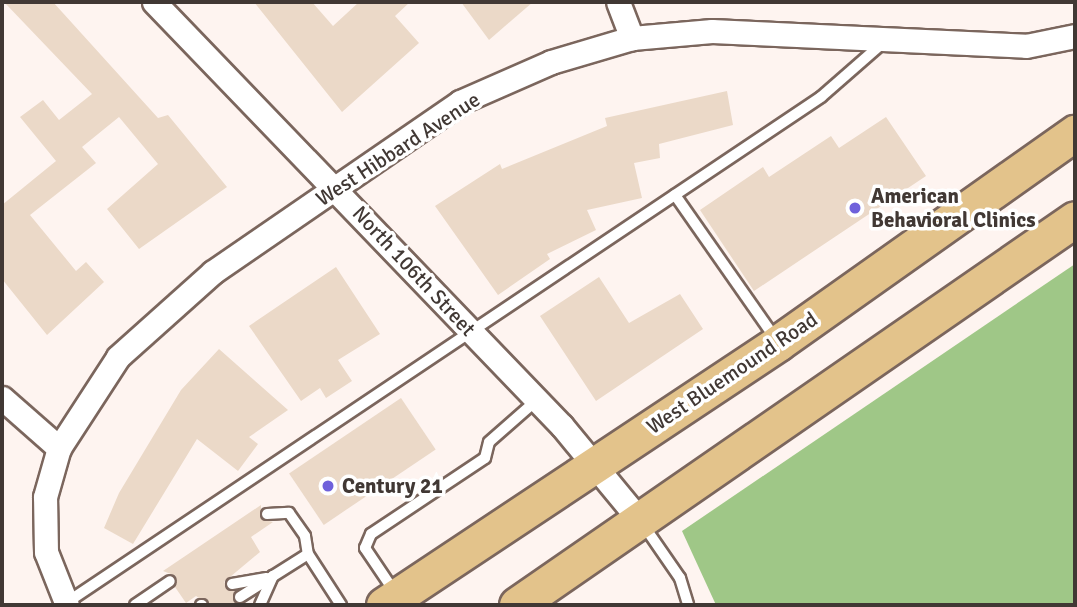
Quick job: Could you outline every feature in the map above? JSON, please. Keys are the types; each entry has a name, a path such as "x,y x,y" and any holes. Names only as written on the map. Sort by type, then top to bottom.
{"main road":[{"name":"West Bluemound Road","path":"391,601 594,463 778,343 1075,133"},
{"path":"517,605 638,517 1075,219"}],"street":[{"name":"North 106th Street","path":"155,2 337,188 537,400 638,517"},
{"path":"618,2 632,38"},
{"name":"West Hibbard Avenue","path":"66,604 41,522 59,448 118,357 213,272 460,102 551,62 632,38 712,31 1026,46 1075,36"},
{"path":"2,398 59,448"}],"lane":[{"path":"66,604 821,97 885,41"},
{"path":"675,195 778,343"},
{"path":"391,601 365,548 370,534 485,458 489,442 537,400"},
{"path":"267,514 289,513 305,536 307,554 341,605"},
{"path":"638,517 680,578 688,605"},
{"path":"240,597 307,554"},
{"path":"232,584 273,576"},
{"path":"260,605 273,576"},
{"path":"135,605 170,581"}],"green space":[{"path":"1075,264 1075,605 716,605 682,531"}],"building":[{"path":"4,2 53,2 158,118 168,115 227,187 139,249 107,209 158,164 119,117 82,147 96,163 30,215 76,271 86,262 104,282 47,335 2,279 2,205 56,161 20,117 43,100 59,120 92,94"},
{"path":"254,2 312,2 333,26 359,2 410,2 395,16 419,43 342,112"},
{"path":"461,2 533,2 489,40"},
{"path":"727,91 733,125 659,144 660,158 634,163 642,198 587,210 596,230 547,254 550,259 498,295 435,206 500,164 502,169 607,126 605,118"},
{"path":"886,117 926,176 754,291 700,210 763,167 769,177 831,136 839,148"},
{"path":"336,267 380,334 338,360 352,381 326,398 320,388 301,401 249,326"},
{"path":"599,277 629,323 680,294 703,329 596,401 540,316"},
{"path":"219,349 288,410 249,437 258,444 238,471 197,439 133,544 104,528 119,493 181,390"},
{"path":"401,398 436,449 324,525 289,473"},
{"path":"261,505 261,519 273,522 251,537 260,552 224,582 235,592 234,602 246,605 210,605 196,596 186,603 175,587 176,576 163,571"}],"place":[{"name":"American Behavioral Clinics","path":"855,208"},
{"name":"Century 21","path":"328,486"}]}
